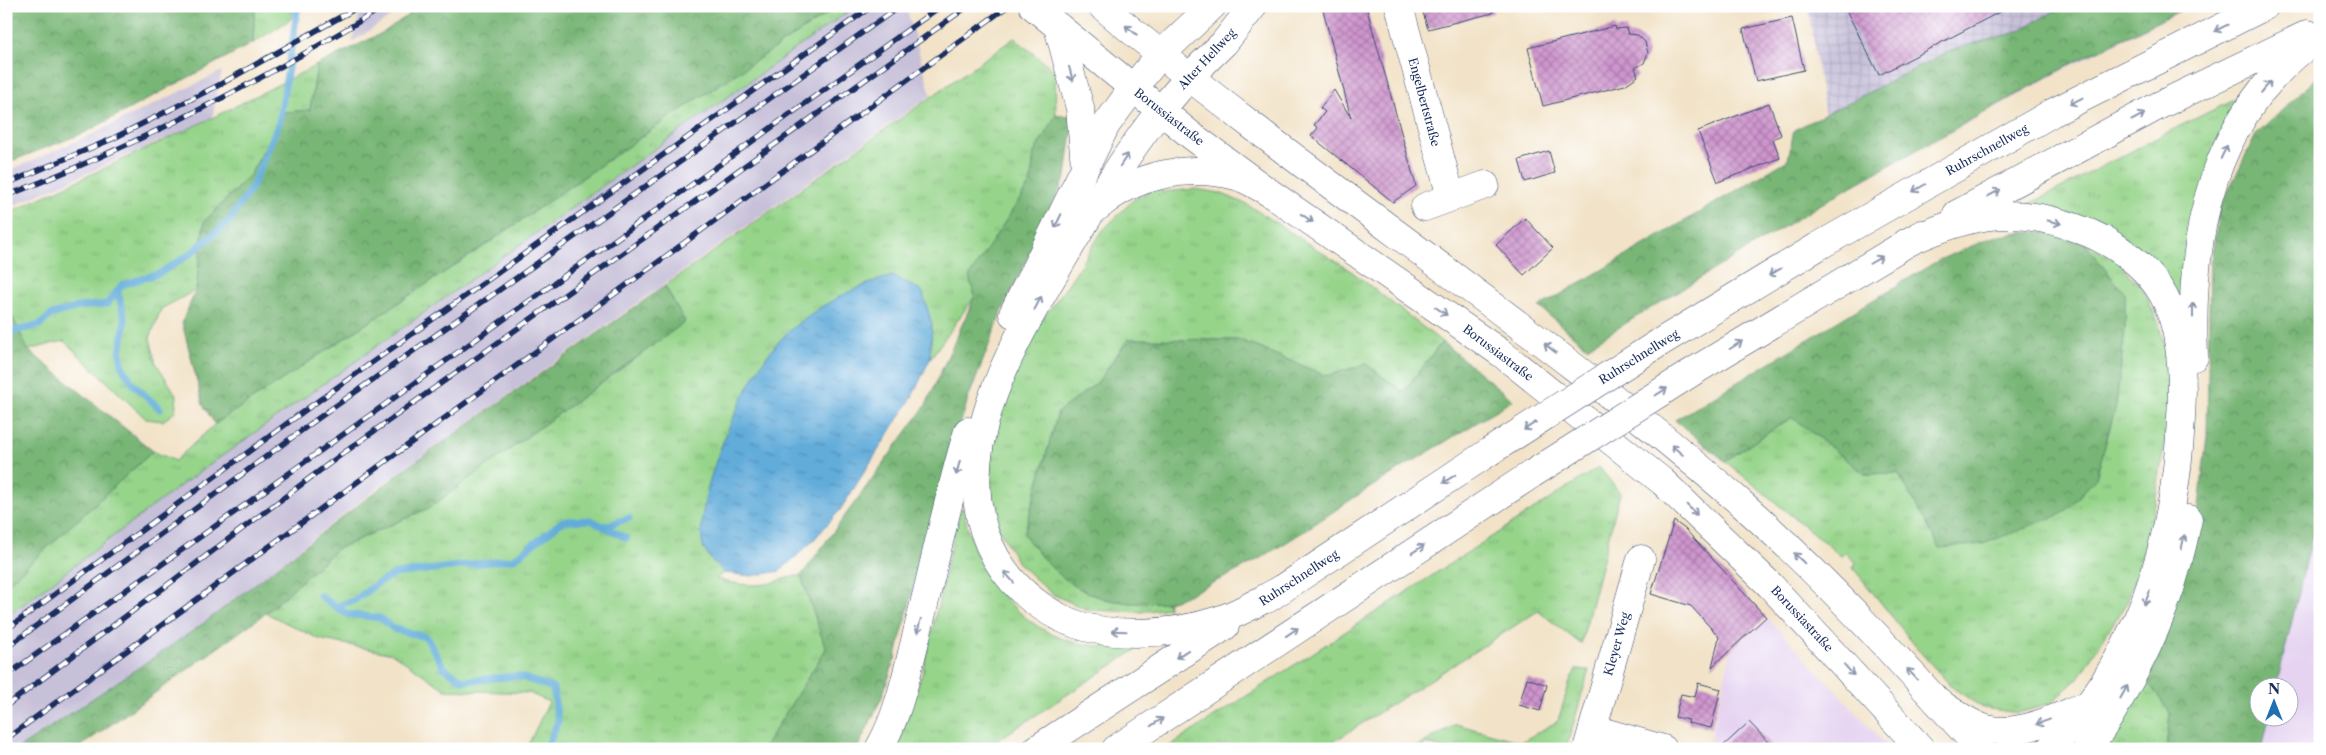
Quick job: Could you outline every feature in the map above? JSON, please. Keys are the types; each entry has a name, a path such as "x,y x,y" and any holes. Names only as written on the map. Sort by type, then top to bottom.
{"main road":[{"name":"Borussiastraße","path":"1033,6 1160,112 1267,191 1501,353 1664,482 1770,585 1914,745"},
{"path":"1102,6 1342,196 1520,325 1743,505 1817,576 1939,703 1980,749"},
{"path":"879,749 905,684 949,499 978,399 1002,338 1106,125 1161,54 1212,6"},
{"name":"Alter Hellweg","path":"1089,216 1139,138 1190,76 1224,43 1253,6"},
{"name":"Engelbertstraße","path":"1399,6 1451,197"},
{"name":"Ruhrschnellweg","path":"1037,749 1282,590 1489,452 1659,343 1816,247 2052,113 2265,6"},
{"path":"1058,27 1080,108 1086,166"},
{"path":"1116,749 1532,474 1694,371 1906,243 2160,105 2320,28"},
{"path":"2094,744 2140,663 2155,631 2168,601 2180,560 2189,515 2196,433 2193,323 2194,270 2200,230 2214,175 2237,126 2257,97 2284,67 2320,36"},
{"path":"1267,191 1238,176 1192,171 1173,173 1142,180 1112,194 1089,216 1026,326 998,380 985,419 977,470 976,495 982,527 992,551 1003,570 1023,592 1045,610 1069,622 1107,631 1144,632 1195,627 1220,620 1282,590"},
{"path":"1425,207 1485,185"},
{"path":"1906,243 1953,222 1984,215 2026,216 2049,220 2082,230 2113,244 2133,260 2153,282 2170,309 2176,332 2182,391 2177,469 2171,512 2148,596 2114,668 2073,726 2050,749"},
{"name":"Kleyer Weg","path":"1641,559 1590,739 1663,749"},
{"path":"1939,703 1983,728 2001,731 2031,726 2088,704"}],"shaded area":[{"path":"362,6 407,6 352,42"},
{"path":"856,6 906,6 931,95 380,486 200,626 18,749 6,749 6,617 184,483"},
{"path":"1808,6 2191,6 2070,66 1837,195"},
{"path":"222,71 212,118 6,209 6,172 95,133"},
{"path":"2320,417 2320,749 2230,749 2248,683 2248,728 2298,728 2298,678 2249,678"},
{"path":"1768,618 1890,749 1708,749 1731,651"}],"green space":[{"path":"6,6 255,6 253,43 84,133 6,163"},
{"path":"255,6 293,6 291,19 253,43"},
{"path":"421,6 839,6 673,115 484,246 215,424 203,405 182,322 196,290 204,222 250,175 285,112 310,110 317,65 384,32"},
{"path":"839,6 856,6 184,483 6,617 6,585 153,451 175,461 215,424 484,246 673,115"},
{"path":"2064,6 2189,6 2069,65 1836,195 1587,347 1539,307 1788,160 1794,130 1956,48 2014,33"},
{"path":"1014,38 1055,71 1056,115 1034,153 1031,182 970,277 975,296 930,359 932,324 703,548 724,573 716,579 738,584 760,585 801,576 826,649 763,749 526,749 549,702 529,693 446,690 393,654 319,639 266,613 337,549 429,508 685,322 665,286"},
{"path":"317,65 310,110 285,112 250,175 204,222 196,290 161,309 150,338 156,363 177,396 175,412 163,421 146,419 64,341 28,350 9,310 6,310 6,214 212,118"},
{"path":"2320,74 2320,504 2278,678 2248,678 2248,728 2267,728 2262,749 2166,749 2170,713 2144,676 2197,524 2207,435 2210,265 2220,208 2255,136"},
{"path":"2254,90 2186,322 2155,262 2117,232 2079,216 2022,208 2178,127"},
{"path":"1056,115 1074,116 1066,176 1003,309 968,399 929,527 896,656 882,697 857,749 763,749 826,649 801,576 926,405 975,296 969,277 1031,182 1034,153"},
{"path":"1160,186 1162,192 1195,189 1220,193 1248,205 1351,271 1442,342 1403,392 1366,364 1327,376 1240,340 1128,339 1098,382 1058,412 1024,534 1048,564 1104,599 1130,603 1167,602 1169,608 1141,612 1088,610 1052,594 1018,563 994,520 990,465 1002,399 1030,335 1065,289 1103,230 1133,200"},
{"path":"2043,232 2064,236 2084,243 2125,294 2125,329 2116,405 2096,478 2064,513 1983,544 1940,548 1898,473 1865,474 1792,417 1725,461 1675,420 1939,260 1993,237"},
{"path":"2084,243 2117,261 2143,289 2158,322 2172,376 2167,427 2151,528 2127,602 2078,678 2050,704 2018,713 1983,708 1953,688 1921,653 1853,568 1856,563 1845,553 1841,556 1725,461 1792,417 1865,474 1898,473 1940,547 2096,478 2116,405 2125,329 2125,294"},
{"path":"665,286 685,322 429,508 337,549 266,613 77,749 18,749 200,626 408,467"},
{"path":"9,309 28,350 153,451 6,585 6,310"},
{"path":"1128,339 1240,340 1327,376 1366,364 1403,392 1442,342 1513,400 1355,497 1282,545 1226,577 1173,601 1125,602 1090,594 1075,586 1048,564 1024,534 1058,412 1098,382"},
{"path":"1599,467 1620,493 1581,644 1538,611 1322,749 1165,749"},
{"path":"960,508 963,509 972,542 989,577 1014,608 1030,621 1064,639 1083,644 1140,647 984,749 896,749 922,674"},
{"path":"1577,669 1589,670 1566,749 1444,749 1425,743 1423,749 1413,749 1456,724 1521,742 1558,721 1571,678"},
{"path":"2144,676 2170,713 2166,749 2110,749 2112,738"}],"water":[{"path":"893,276 922,291 932,324 930,359 911,399 840,510 811,543 780,571 751,576 724,573 709,557 703,546 702,525 705,500 712,472 723,443 748,387 774,347 798,323 844,294"}],"building":[{"path":"1322,6 1366,6 1416,186 1393,202 1311,136 1318,128 1314,125 1325,112 1320,108 1334,90 1351,118"},
{"path":"1421,6 1492,6 1493,13 1428,29"},
{"path":"1844,6 2011,6 1879,75"},
{"path":"1792,18 1804,70 1756,81 1743,29"},
{"path":"1615,26 1616,29 1626,28 1628,34 1638,35 1645,42 1648,53 1644,63 1635,68 1638,76 1625,85 1543,106 1528,48"},
{"path":"1769,103 1781,135 1773,139 1780,158 1718,182 1698,131"},
{"path":"1549,151 1555,173 1525,182 1519,160"},
{"path":"1525,218 1553,248 1524,275 1496,245"},
{"path":"1674,521 1685,529 1766,617 1712,667 1719,637 1691,606 1651,594"},
{"path":"1527,678 1547,685 1540,711 1519,705"},
{"path":"1698,683 1721,689 1711,728 1688,723 1689,720 1675,717 1681,694 1695,697"},
{"path":"1749,722 1775,749 1720,749"}],"waterway":[{"path":"6,333 40,325 51,315 78,307 107,304 122,285 160,273 189,255 229,221 252,187 279,123 298,6"},
{"path":"118,292 125,320 120,353 123,368 133,384 160,409"},
{"path":"605,526 629,518"},
{"path":"337,606 355,600 376,584 395,574 514,559 563,521 591,520 626,538"},
{"path":"320,596 347,614 380,618 394,629 426,637 444,668 464,681 518,676 553,688 558,722 546,749"}],"railway":[{"path":"6,184 112,139 219,85 360,6"},
{"path":"6,196 104,155 200,110 293,60 385,6"},
{"path":"6,630 304,411 872,6"},
{"path":"6,648 313,422 900,6"},
{"path":"6,676 941,6"},
{"path":"6,706 338,457 968,6"},
{"path":"6,739 1008,6"}]}
